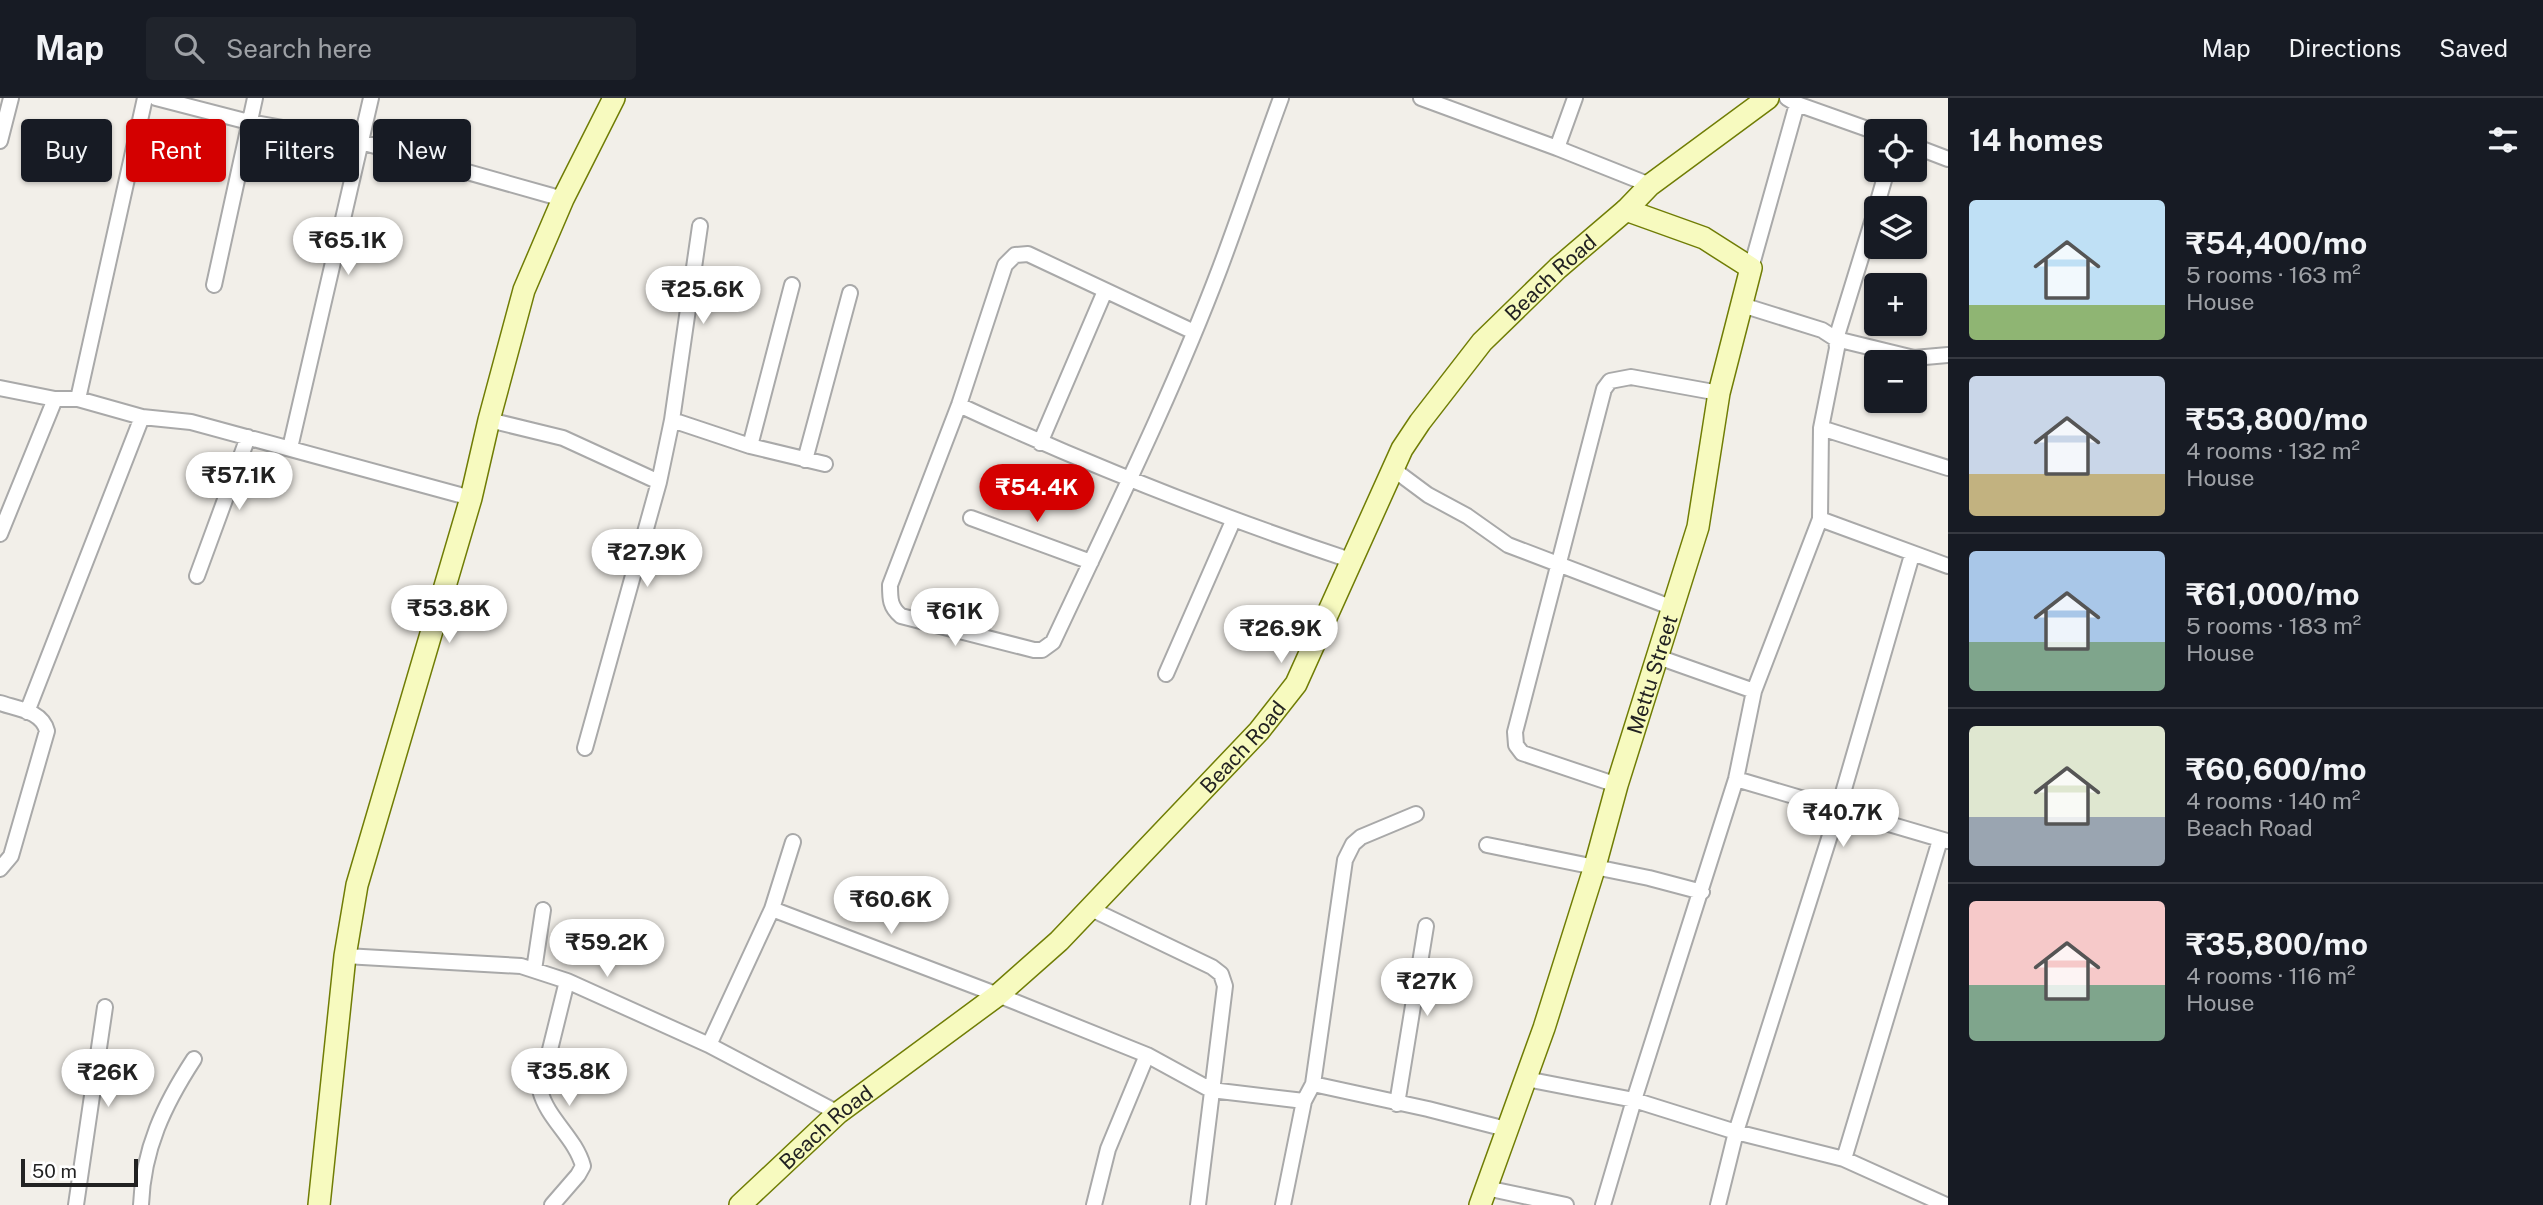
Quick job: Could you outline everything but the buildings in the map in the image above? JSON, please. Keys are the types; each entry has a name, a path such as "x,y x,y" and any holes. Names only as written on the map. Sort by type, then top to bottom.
{"street":[{"path":"0,141 11,98"},
{"path":"78,399 145,98"},
{"path":"156,98 240,120"},
{"path":"250,119 254,98"},
{"path":"290,448 371,98"},
{"path":"1194,332 1028,254 1015,256 1005,265 958,405 890,585 893,610 901,616 915,620 1042,650 1053,642 1130,481 1194,332 1281,98"},
{"path":"1421,98 1650,185"},
{"path":"1557,148 1575,98"},
{"name":"Beach Road","path":"740,1205 838,1113 998,995 1059,942 1259,732 1296,684 1402,449 1482,342 1558,268 1626,211 1650,185 1768,98"},
{"path":"319,1205 345,956 357,885 471,498 524,290 610,100"},
{"path":"1626,211 1704,238 1751,268 1792,101 1864,128"},
{"path":"361,142 563,199"},
{"path":"1927,151 1948,159"},
{"path":"214,285 240,164"},
{"path":"585,748 659,482 672,420 700,226"},
{"path":"1603,1205 1736,779 1754,691 1820,519 1821,428 1837,348 1836,339 1864,248"},
{"name":"Mettu Street","path":"1483,1196 1527,1079 1698,527 1718,393 1751,268"},
{"path":"750,446 792,285"},
{"path":"1040,443 1105,291"},
{"path":"805,460 850,293"},
{"path":"1742,305 1822,330 1836,339 1914,358 1948,355"},
{"path":"1616,785 1522,753 1516,745 1515,732 1604,388 1610,381 1631,377 1718,393"},
{"path":"0,388 55,399 78,399 142,417 191,422 471,498"},
{"path":"0,534 55,399"},
{"path":"958,405 1130,481 1233,521 1353,562"},
{"path":"27,712 142,417"},
{"path":"489,419 563,438 659,482"},
{"path":"672,420 750,446 825,464"},
{"path":"1821,428 1948,468"},
{"path":"197,576 248,437"},
{"path":"1394,469 1428,495 1467,516 1508,545 1673,608"},
{"path":"971,518 1091,562"},
{"path":"1820,519 1948,566"},
{"path":"1166,674 1233,521"},
{"path":"1718,1205 1736,1132 1838,810 1912,555"},
{"path":"1658,657 1754,691"},
{"path":"0,703 27,712 44,722 47,731 10,856 0,869"},
{"path":"1736,779 1944,841 1843,1159"},
{"path":"1283,1205 1304,1101 1313,1084 1345,860 1353,844 1362,837 1416,814"},
{"path":"709,1045 772,909 793,842"},
{"path":"1487,845 1595,866 1702,892"},
{"path":"772,909 1147,1055 1212,1090 1304,1101"},
{"path":"1091,909 1222,974 1225,986 1198,1205"},
{"path":"534,970 543,910"},
{"path":"1397,1104 1426,926"},
{"path":"345,956 521,966 534,970 567,981 709,1045 838,1113"},
{"path":"552,1205 583,1166 579,1152 543,1101 540,1090 567,981"},
{"path":"76,1205 105,1007"},
{"path":"1094,1205 1108,1149 1147,1055"},
{"path":"141,1205 150,1145 169,1098 194,1059"},
{"path":"1527,1079 1634,1100 1736,1132 1843,1159 1946,1205"},
{"path":"1313,1084 1506,1129"},
{"path":"1483,1196 1566,1205"}]}
